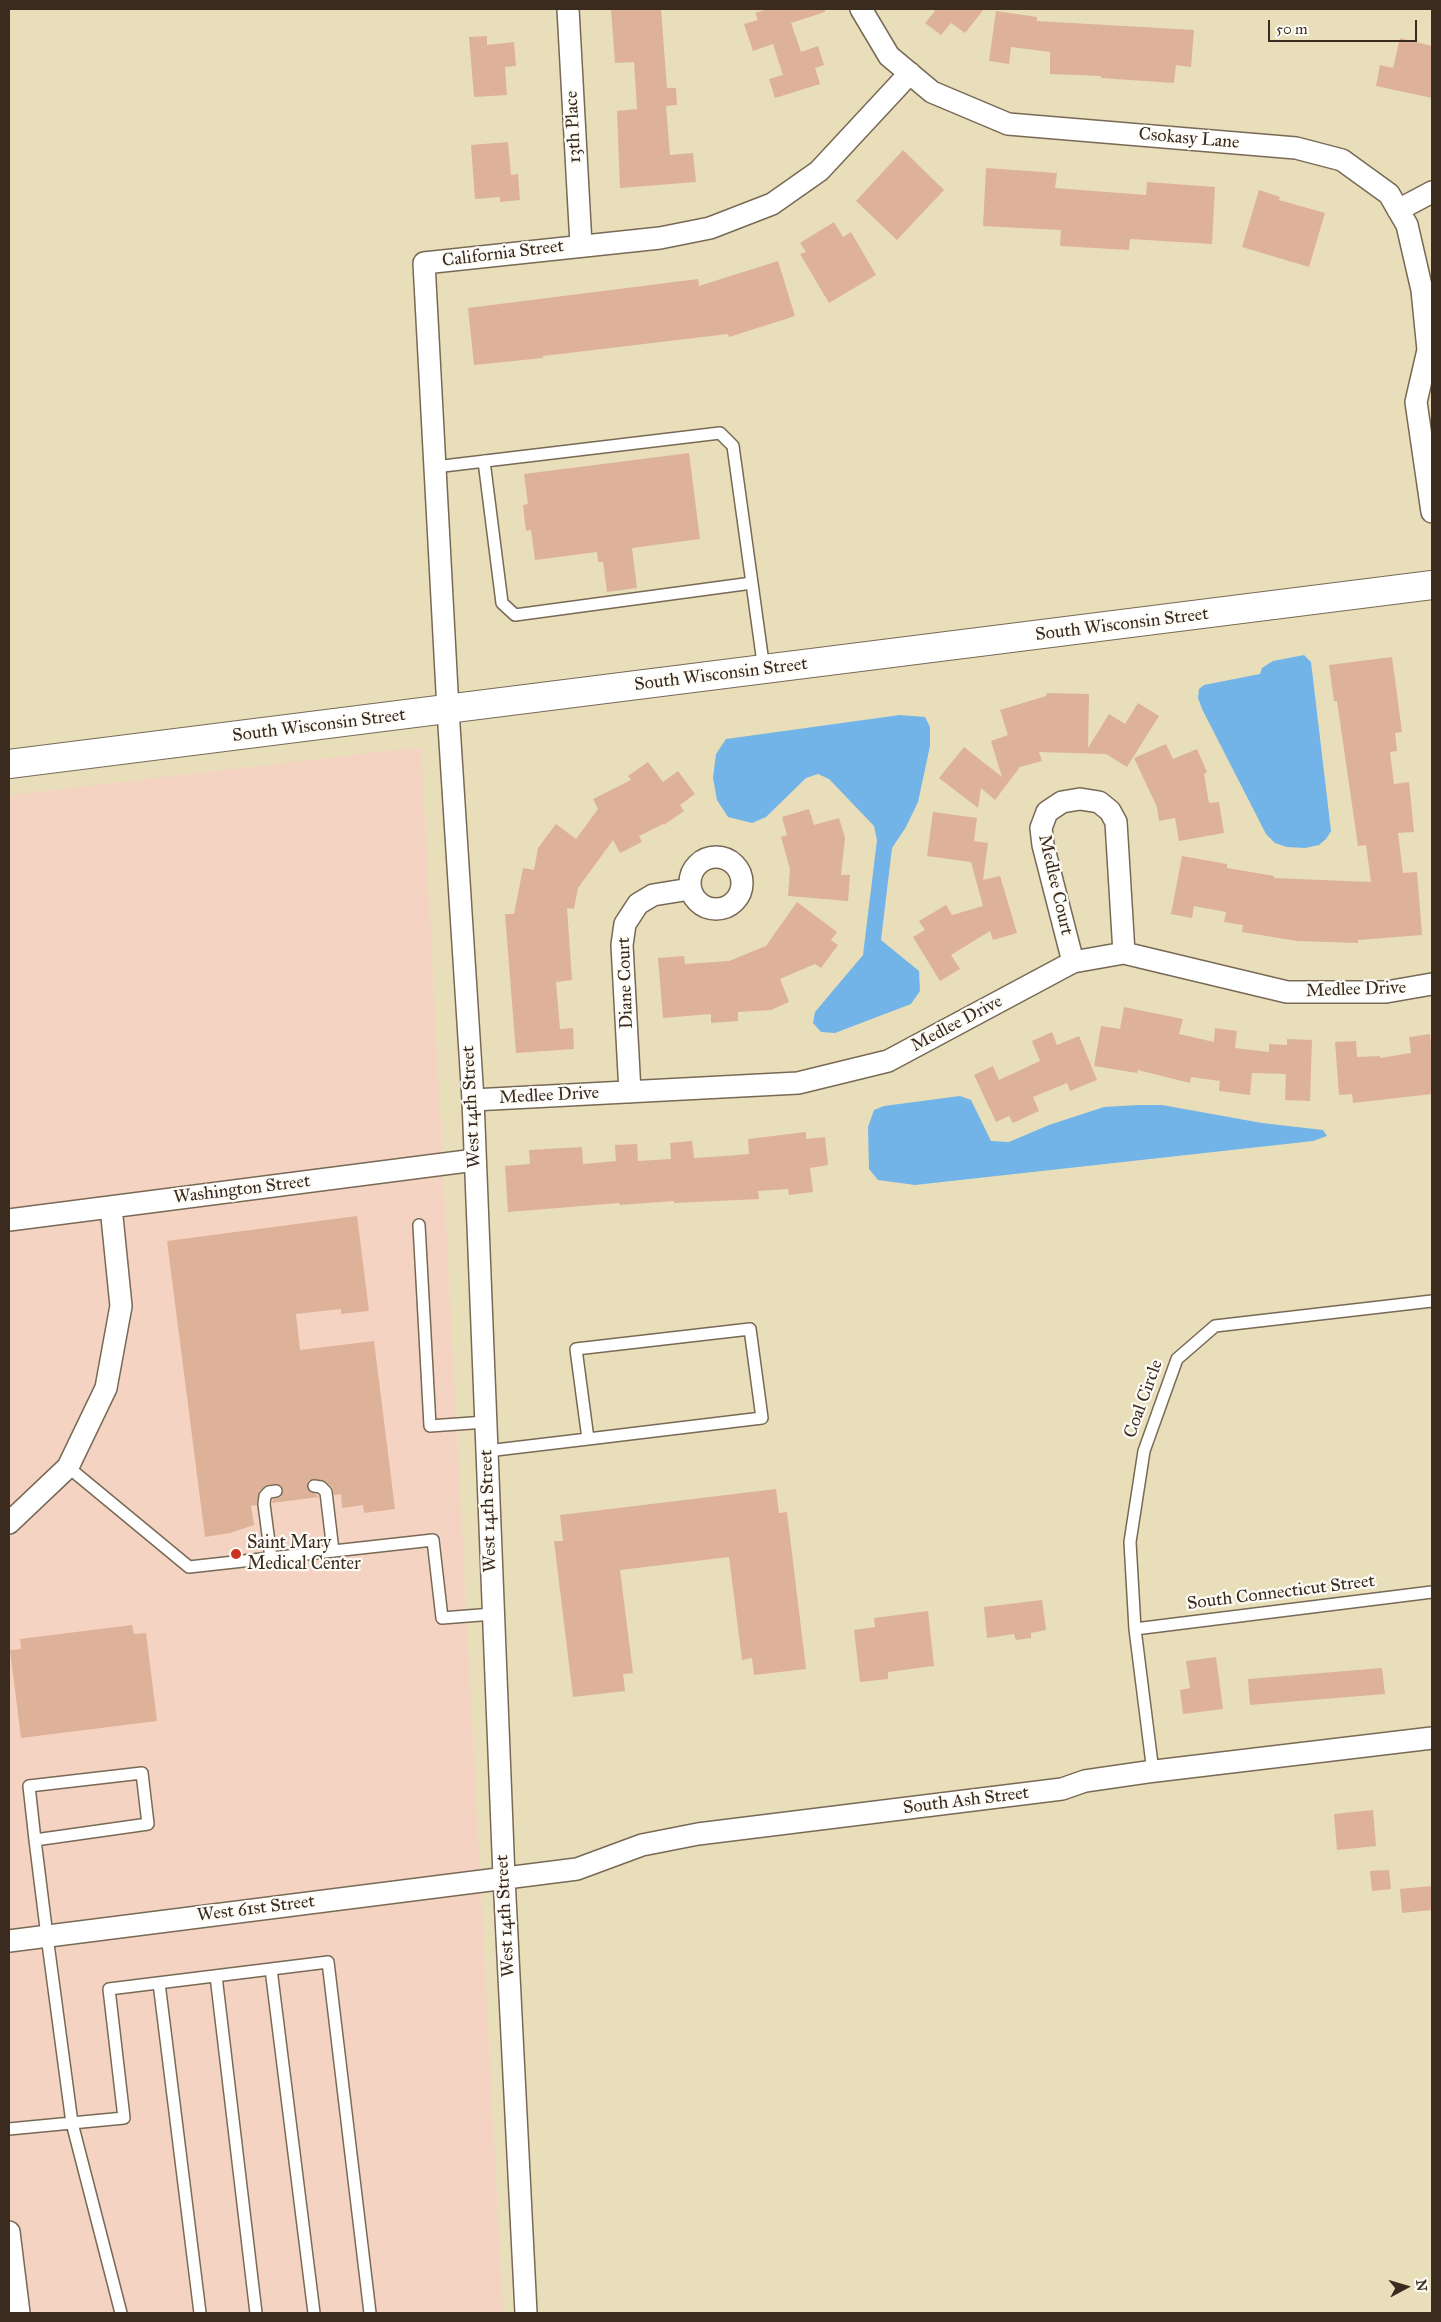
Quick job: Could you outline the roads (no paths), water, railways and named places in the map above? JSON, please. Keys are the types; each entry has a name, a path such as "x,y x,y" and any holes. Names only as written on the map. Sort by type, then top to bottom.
{"street":[{"name":"13th Place","path":"568,9 581,245"},
{"name":"Csokasy Lane","path":"861,9 890,56 932,92 1008,124 1296,148 1342,160 1389,194 1407,225 1422,290 1430,355 1416,402 1432,512"},
{"name":"California Street","path":"448,710 424,263 660,238 710,228 772,204 819,171 910,74"},
{"path":"1398,210 1432,192"},
{"name":"South Wisconsin Street","path":"9,764 1432,585"},
{"name":"West 14th Street","path":"448,710 473,1100 504,1876 526,2313"},
{"name":"Medlee Court","path":"1073,962 1043,845 1041,828 1046,812 1062,802 1080,799 1098,802 1110,811 1116,822 1124,953"},
{"name":"Diane Court","path":"630,1092 622,946 625,924 638,904 653,895 690,889"},
{"name":"Medlee Drive","path":"473,1100 798,1083 888,1061 1073,962 1124,953 1287,992 1386,992 1432,984"},
{"name":"Washington Street","path":"9,1220 475,1160"},
{"path":"9,1523 68,1467 106,1388 121,1306 111,1207"},
{"name":"South Ash Street","path":"504,1876 578,1869 642,1845 698,1834 1062,1789 1085,1782 1153,1772 1432,1738"},
{"name":"West 61st Street","path":"9,1941 504,1876"},
{"path":"9,2232 19,2313"}],"lane":[{"path":"435,467 720,433 733,446 764,670"},
{"path":"484,461 502,603 515,615 752,583"},
{"path":"419,1225 430,1426 486,1422"},
{"name":"Coal Circle","path":"1153,1772 1135,1629 1130,1542 1142,1460 1177,1359 1215,1326 1432,1301"},
{"path":"487,1450 588,1439 762,1418 750,1329 576,1349 588,1439"},
{"path":"68,1467 189,1567 433,1540 442,1618 493,1614"},
{"path":"314,1486 322,1487 326,1492 333,1551"},
{"path":"271,1558 264,1504 265,1496 269,1492 276,1491"},
{"name":"South Connecticut Street","path":"1135,1629 1432,1592"},
{"path":"35,1840 148,1824 142,1773 28,1786 47,1936 72,2123 121,2313"},
{"path":"9,2129 124,2118 109,1989 328,1962 370,2313"},
{"path":"271,1969 314,2313"},
{"path":"216,1976 256,2313"},
{"path":"159,1983 200,2313"}],"water":[{"path":"1304,655 1311,662 1331,831 1319,845 1305,848 1287,847 1275,843 1266,834 1198,698 1199,689 1204,685 1260,674 1262,668 1273,661"},
{"path":"900,715 925,717 930,727 930,746 918,802 906,827 892,848 881,940 919,971 920,991 911,1004 835,1033 821,1032 813,1023 815,1012 863,955 877,840 874,826 829,779 818,774 806,778 766,817 752,823 728,817 717,800 713,778 716,754 726,739"},
{"path":"960,1096 971,1100 991,1141 1009,1142 1049,1125 1104,1107 1139,1105 1162,1105 1262,1123 1323,1130 1327,1136 1313,1141 915,1185 878,1180 869,1169 868,1127 874,1110 884,1106"}],"place":[{"name":"Saint Mary Medical Center","path":"236,1554"}]}
